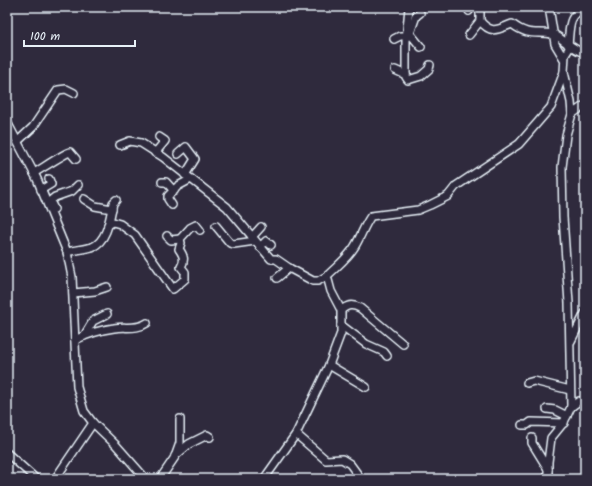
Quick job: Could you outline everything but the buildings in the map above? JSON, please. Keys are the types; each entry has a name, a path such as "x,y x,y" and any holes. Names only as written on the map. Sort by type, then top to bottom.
{"street":[{"path":"480,7 480,20 484,26 498,31 512,24 522,32 554,34 569,46 585,53"},
{"path":"549,7 555,44 564,59"},
{"path":"408,8 406,75 408,80 421,76 429,69 430,65"},
{"path":"571,407 569,304 563,217 562,167 566,135 572,114 572,102 564,72 564,59 569,46 571,18 578,11 585,8"},
{"path":"408,36 416,16 420,13"},
{"path":"469,35 480,20"},
{"path":"394,39 400,36 415,38 421,47"},
{"path":"395,70 406,75"},
{"path":"313,281 318,281 327,276 344,260 355,246 362,228 371,216 418,210 430,205 448,196 456,186 519,144 551,107 564,72"},
{"path":"18,141 33,127 58,90 66,89 74,93"},
{"path":"572,114 585,105"},
{"path":"7,122 34,173 67,252 72,276 80,401 93,423 116,445 146,479"},
{"path":"155,153 165,141 159,137"},
{"path":"120,145 123,142 130,141 141,143 227,206 238,216 253,239 271,259 276,259 288,268 313,281 331,288"},
{"path":"178,154 186,147 195,159 185,175"},
{"path":"34,173 57,160 67,152 70,152 76,159"},
{"path":"41,190 51,184 49,179"},
{"path":"172,205 168,199 168,196 192,179"},
{"path":"162,182 166,182 174,191"},
{"path":"54,218 56,214 50,202 55,197 72,191 78,185"},
{"path":"84,199 95,206 112,210"},
{"path":"67,252 96,245 104,235 113,203 116,200"},
{"path":"108,225 113,222 120,224 135,235 173,289 185,279 185,272 181,268 184,262 183,255 179,249 181,243 180,239"},
{"path":"167,236 171,240 180,239 190,228 196,225 200,230"},
{"path":"216,226 230,243 234,244 253,239 261,227"},
{"path":"260,247 266,241 271,245"},
{"path":"277,278 288,268"},
{"path":"264,479 296,434 329,365 340,333 341,310 327,276"},
{"path":"73,293 95,291 107,287"},
{"path":"341,310 347,306 353,305 360,308 403,344"},
{"path":"569,354 572,336 585,313"},
{"path":"84,336 93,321 107,314"},
{"path":"75,340 84,336 115,328 142,327 147,323"},
{"path":"341,325 366,344 387,356"},
{"path":"329,365 366,387"},
{"path":"527,383 534,381 570,390"},
{"path":"548,479 551,438 565,419 571,407 579,401 585,401"},
{"path":"547,409 556,410 565,419"},
{"path":"175,457 180,443 180,419"},
{"path":"522,425 527,425 531,422 565,419"},
{"path":"55,479 93,423"},
{"path":"296,434 326,460 342,458 350,464 361,479"},
{"path":"160,479 175,457 189,444 207,435 210,437"},
{"path":"532,438 532,443 548,469"},
{"path":"7,453 36,479"}]}
